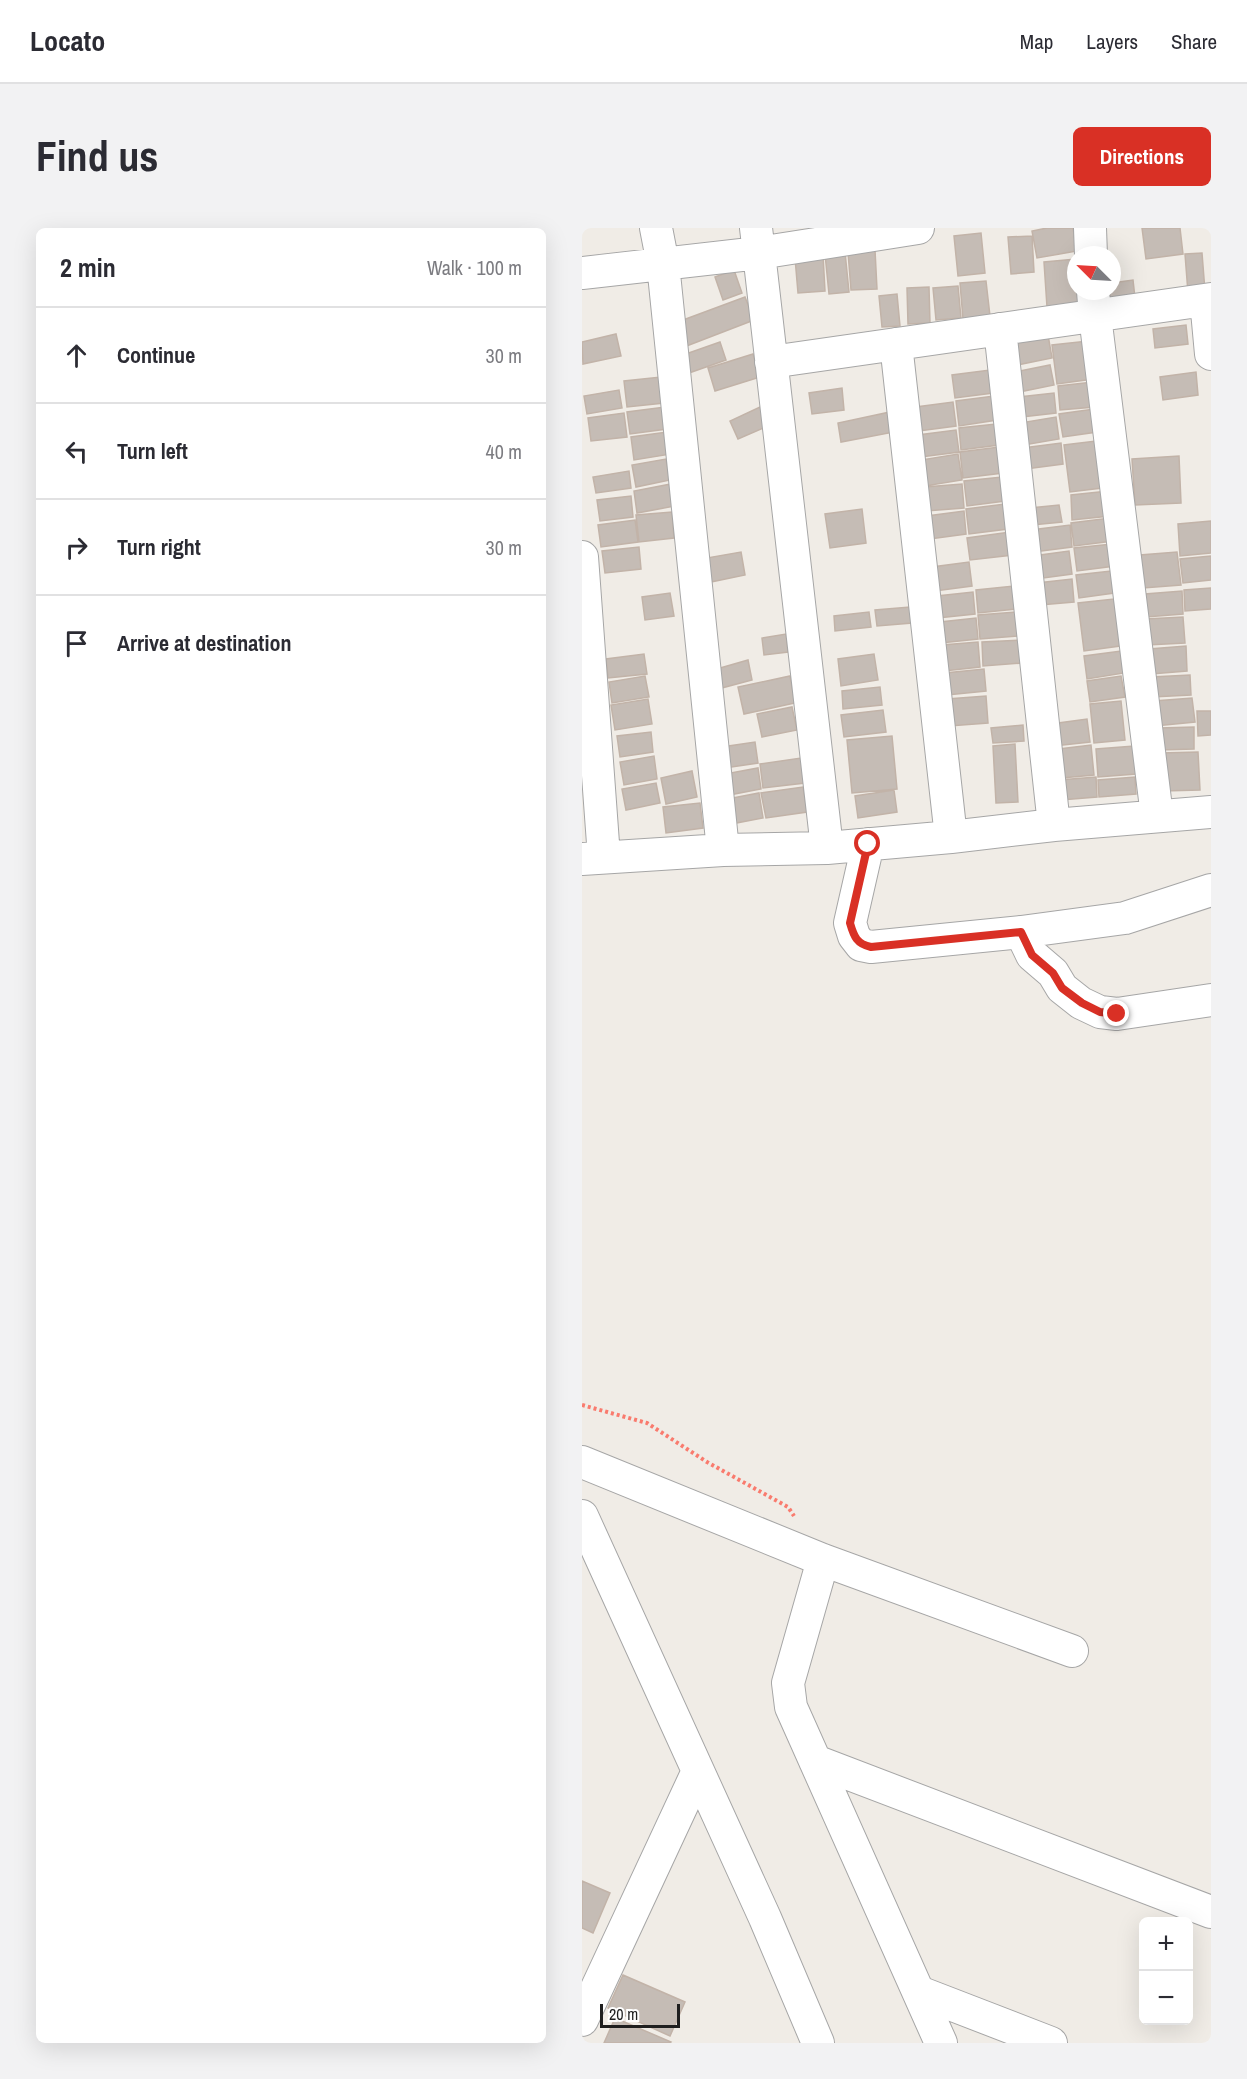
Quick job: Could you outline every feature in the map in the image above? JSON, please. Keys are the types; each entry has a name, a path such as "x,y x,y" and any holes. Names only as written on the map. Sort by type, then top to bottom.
{"street":[{"path":"656,228 663,264 723,850"},
{"path":"582,273 663,264 757,240 918,228"},
{"path":"1090,228 1091,246"},
{"path":"757,240 827,848"},
{"path":"771,362 1000,329 1094,303 1208,299 1211,354"},
{"path":"1094,303 1157,816"},
{"path":"1000,329 1054,825"},
{"path":"896,344 951,837"},
{"path":"582,557 593,858 723,850 827,848 1211,812"},
{"path":"868,844 850,923 854,936 861,945 871,947 1021,932 1125,918 1211,890"},
{"path":"1021,932 1032,955 1053,973 1062,988 1082,1003 1100,1012 1117,1014 1211,1000"},
{"path":"582,1461 823,1560 1071,1651"},
{"path":"582,1516 765,1918 811,2040"},
{"path":"823,1560 788,1683 791,1707 941,2043"},
{"path":"815,1761 1211,1912"},
{"path":"582,2020 698,1771"},
{"path":"919,1992 1051,2043"}],"path":[{"path":"582,1405 647,1423 708,1462 788,1507 799,1522"}],"building":[{"path":"1047,228 1073,228 1076,246 1067,246 1067,253 1037,258 1032,231"},
{"path":"1142,228 1180,228 1183,254 1146,259"},
{"path":"981,233 985,273 958,276 954,236"},
{"path":"1032,236 1034,272 1011,274 1008,237"},
{"path":"875,250 877,289 851,290 848,252"},
{"path":"845,252 849,292 829,294 825,254"},
{"path":"1202,253 1205,291 1188,293 1185,254"},
{"path":"823,255 825,291 798,293 795,258"},
{"path":"1067,260 1067,300 1086,300 1086,304 1047,307 1044,262"},
{"path":"734,270 742,293 723,300 715,277"},
{"path":"1133,280 1135,298 1111,302 1111,300 1121,300 1121,282"},
{"path":"986,281 990,316 963,319 960,283"},
{"path":"958,286 961,318 936,320 933,288"},
{"path":"929,287 930,323 908,324 907,288"},
{"path":"897,294 900,326 882,327 879,296"},
{"path":"745,297 754,320 684,347 675,323"},
{"path":"1186,325 1188,344 1155,348 1153,329"},
{"path":"616,334 621,356 583,364 582,342"},
{"path":"1048,335 1052,358 1017,365 1013,342"},
{"path":"1088,341 1093,379 1057,384 1052,345"},
{"path":"720,342 726,360 689,373 683,355"},
{"path":"753,354 760,377 715,391 708,368"},
{"path":"1050,365 1054,385 1019,392 1015,372"},
{"path":"990,370 993,393 955,398 952,375"},
{"path":"1196,372 1198,395 1163,400 1160,377"},
{"path":"661,377 664,403 627,407 624,381"},
{"path":"1093,382 1095,407 1060,410 1058,386"},
{"path":"842,388 844,410 812,414 809,393"},
{"path":"619,390 622,408 587,414 584,396"},
{"path":"1054,393 1056,413 1022,417 1019,397"},
{"path":"994,396 997,420 959,426 956,401"},
{"path":"953,402 956,426 919,431 916,407"},
{"path":"665,407 667,429 630,434 627,412"},
{"path":"760,407 768,426 738,439 730,421"},
{"path":"1094,409 1097,432 1063,437 1059,414"},
{"path":"890,412 894,432 841,442 838,423"},
{"path":"624,413 627,437 591,441 588,418"},
{"path":"1056,417 1059,439 1024,445 1020,423"},
{"path":"996,424 999,445 961,450 959,428"},
{"path":"956,430 959,452 921,457 918,435"},
{"path":"667,432 671,454 634,460 631,437"},
{"path":"1096,441 1102,488 1070,492 1064,445"},
{"path":"1061,443 1063,464 1026,469 1023,448"},
{"path":"999,447 1003,473 963,478 960,452"},
{"path":"958,454 962,480 925,486 921,460"},
{"path":"1179,456 1181,503 1135,505 1132,459"},
{"path":"666,459 670,480 636,487 632,465"},
{"path":"629,471 631,488 596,493 593,477"},
{"path":"1002,477 1005,501 967,506 964,481"},
{"path":"671,484 675,506 637,513 634,491"},
{"path":"962,484 964,508 926,511 925,487"},
{"path":"1108,491 1110,516 1072,520 1071,495"},
{"path":"631,496 633,517 600,521 597,500"},
{"path":"1005,504 1008,529 969,534 966,509"},
{"path":"1059,505 1062,522 1032,525 1030,508"},
{"path":"862,509 866,543 830,548 825,514"},
{"path":"964,511 966,534 930,539 927,516"},
{"path":"672,512 674,538 639,542 636,515"},
{"path":"1110,518 1113,541 1074,546 1071,523"},
{"path":"635,520 638,542 601,547 598,525"},
{"path":"1211,521 1211,553 1180,556 1178,524"},
{"path":"1070,525 1072,547 1034,552 1031,530"},
{"path":"1010,532 1013,555 970,560 967,538"},
{"path":"1112,544 1115,566 1077,571 1074,548"},
{"path":"639,547 641,569 605,573 602,551"},
{"path":"1069,551 1072,574 1036,579 1033,556"},
{"path":"741,552 745,575 706,583 701,559"},
{"path":"1177,552 1181,585 1143,588 1140,555"},
{"path":"1211,556 1211,580 1183,583 1180,559"},
{"path":"969,562 972,586 935,591 932,567"},
{"path":"1111,571 1114,593 1079,598 1076,575"},
{"path":"1072,579 1074,602 1040,605 1037,583"},
{"path":"1014,586 1016,609 978,613 976,590"},
{"path":"1211,588 1211,609 1185,611 1184,590"},
{"path":"1182,591 1183,614 1146,617 1145,594"},
{"path":"973,592 975,614 938,618 937,596"},
{"path":"670,593 674,616 645,620 642,597"},
{"path":"1114,599 1120,646 1084,651 1078,603"},
{"path":"910,607 912,623 877,626 875,610"},
{"path":"869,612 871,627 835,631 834,616"},
{"path":"1016,612 1018,636 980,639 978,615"},
{"path":"1183,617 1185,643 1147,645 1146,619"},
{"path":"976,618 978,639 941,643 940,622"},
{"path":"786,634 788,652 764,655 762,638"},
{"path":"1021,640 1022,663 983,666 982,642"},
{"path":"978,642 980,667 944,671 942,645"},
{"path":"1186,646 1187,671 1151,674 1149,649"},
{"path":"1121,651 1124,673 1087,679 1084,656"},
{"path":"644,654 647,674 608,678 606,659"},
{"path":"874,654 878,680 841,686 838,659"},
{"path":"748,660 752,680 718,689 713,670"},
{"path":"984,669 986,691 947,695 945,673"},
{"path":"1190,675 1191,695 1152,697 1151,677"},
{"path":"645,676 649,697 612,703 609,682"},
{"path":"790,676 795,703 744,714 738,687"},
{"path":"1121,676 1125,697 1090,702 1087,681"},
{"path":"880,687 882,705 843,709 842,691"},
{"path":"986,696 988,723 949,726 947,699"},
{"path":"1192,698 1195,722 1155,726 1154,701"},
{"path":"648,699 652,724 615,730 611,705"},
{"path":"1121,701 1125,740 1094,743 1090,704"},
{"path":"792,707 797,730 762,737 757,714"},
{"path":"883,710 886,732 844,737 841,715"},
{"path":"1197,711 1211,711 1211,735 1198,736"},
{"path":"1087,719 1090,742 1054,746 1051,724"},
{"path":"1023,725 1024,741 993,743 991,728"},
{"path":"1194,727 1194,749 1159,750 1159,728"},
{"path":"651,732 653,752 620,757 617,736"},
{"path":"892,736 897,789 852,793 847,740"},
{"path":"755,742 758,763 725,768 722,747"},
{"path":"1015,744 1018,802 996,803 993,746"},
{"path":"1091,745 1094,775 1062,778 1059,749"},
{"path":"1134,746 1136,774 1098,777 1096,749"},
{"path":"1198,752 1200,790 1163,791 1161,753"},
{"path":"654,756 657,779 624,785 620,762"},
{"path":"801,758 805,783 763,788 760,764"},
{"path":"758,768 761,789 729,795 725,774"},
{"path":"692,771 697,797 666,804 661,778"},
{"path":"1096,777 1097,797 1061,800 1059,780"},
{"path":"1135,777 1136,794 1099,797 1098,780"},
{"path":"656,783 660,803 626,810 622,789"},
{"path":"803,787 807,812 766,818 761,793"},
{"path":"894,790 897,812 858,818 855,796"},
{"path":"759,793 763,818 731,824 727,799"},
{"path":"700,803 703,828 666,833 663,807"},
{"path":"582,1881 610,1893 593,1933 582,1928"},
{"path":"623,1975 685,2002 670,2036 608,2008"},
{"path":"615,2018 671,2042 604,2043"}],"route":[{"path":"868,844 850,923 854,936 861,945 871,947 1021,932 1032,955 1053,973 1062,988 1082,1003 1100,1012 1117,1014"}]}
